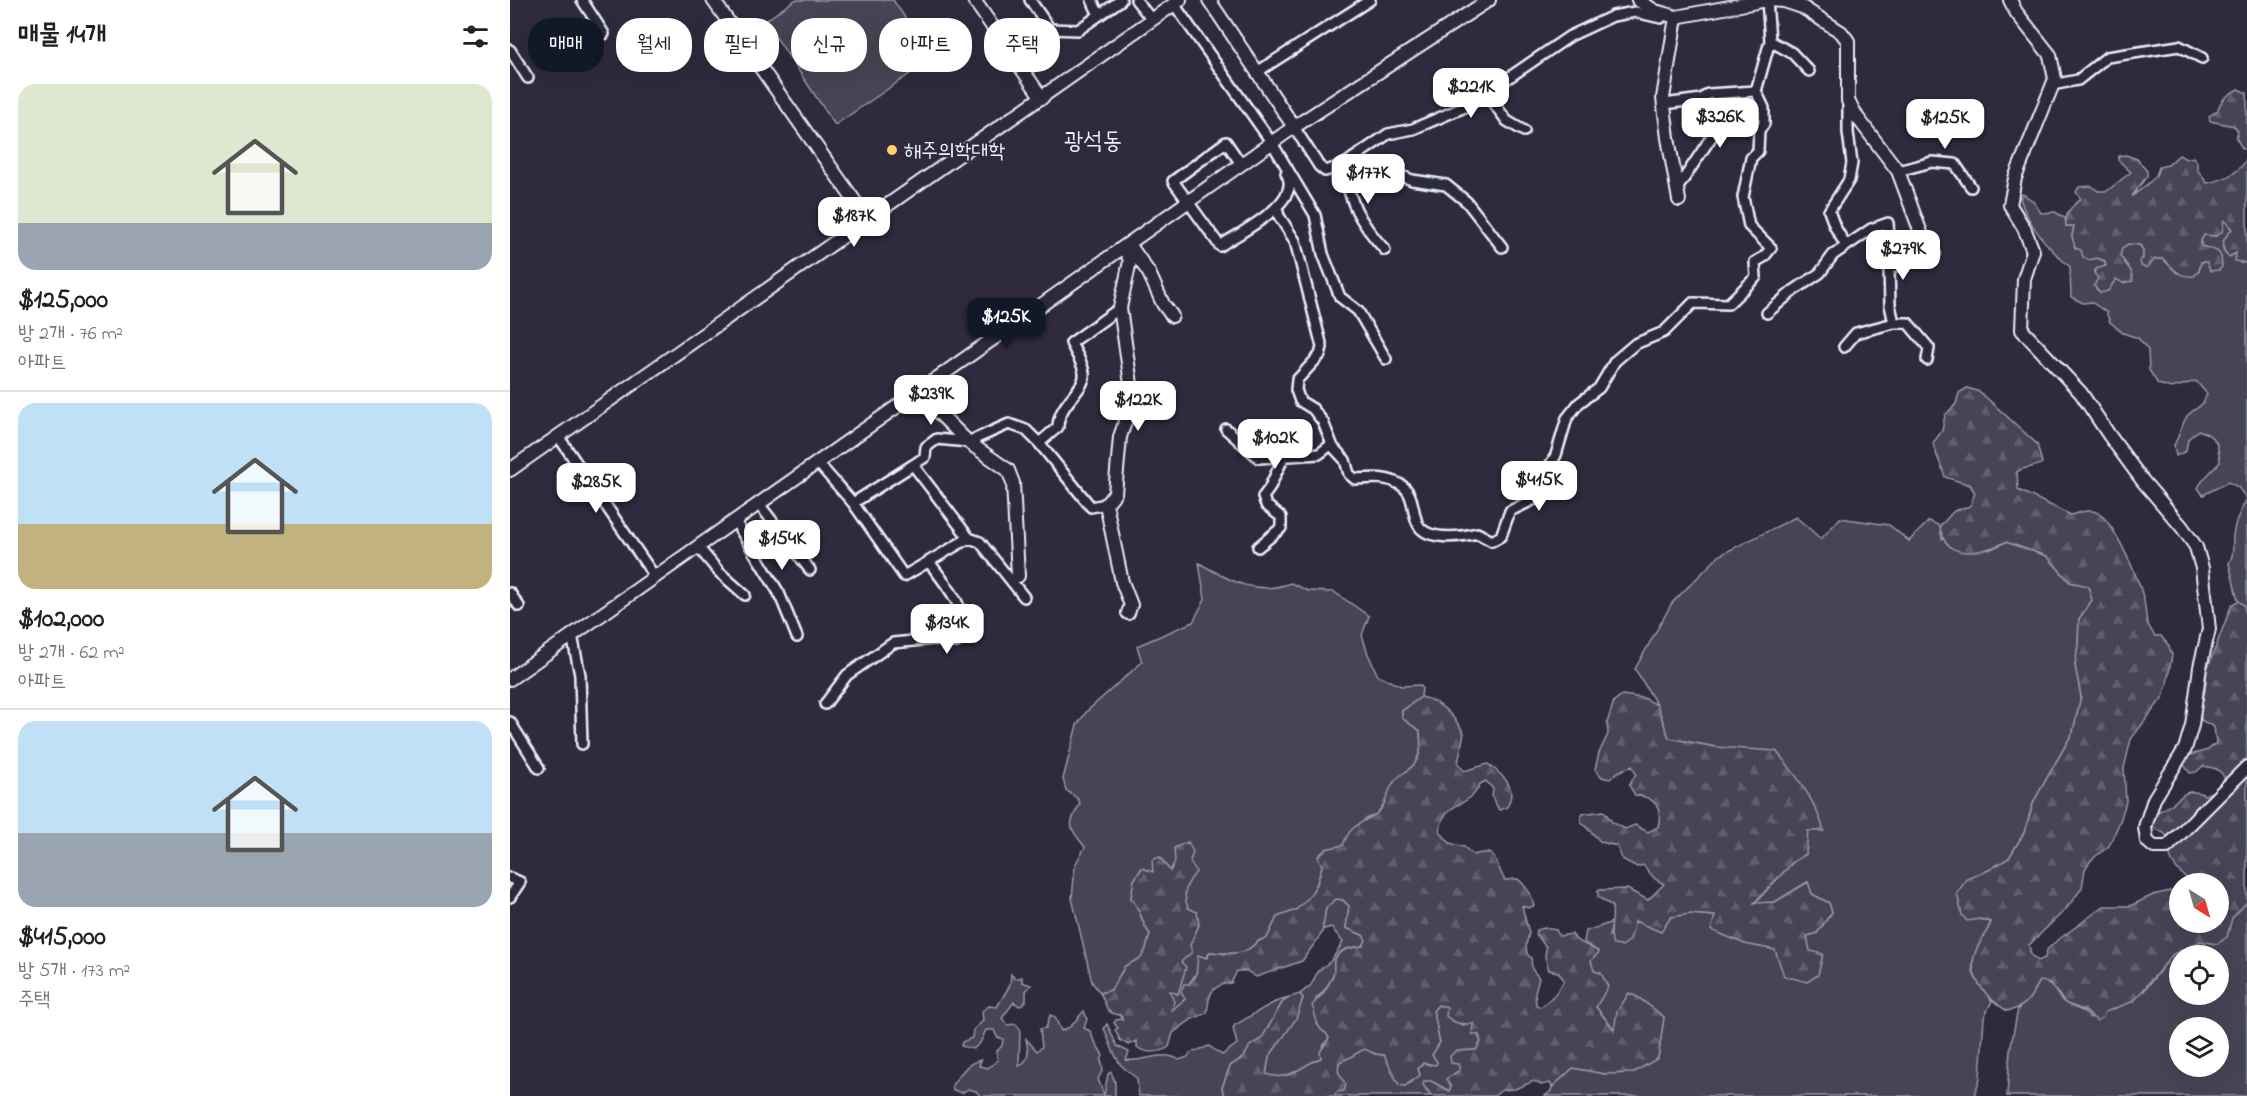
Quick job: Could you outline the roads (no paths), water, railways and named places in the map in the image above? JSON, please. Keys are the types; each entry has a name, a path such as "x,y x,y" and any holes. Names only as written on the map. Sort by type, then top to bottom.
{"street":[{"path":"582,0 594,18"},
{"path":"713,0 867,220"},
{"path":"974,0 1042,98"},
{"path":"1030,0 1050,29 1078,30 1121,0"},
{"path":"1092,0 1099,15"},
{"path":"1136,0 1152,20"},
{"path":"1257,72 1370,0"},
{"path":"510,679 1270,144 1489,0"},
{"path":"1638,0 1654,11 1676,19"},
{"path":"1211,1 1319,166 1325,171 1342,166 1388,134 1413,129 1467,106 1570,36 1614,16 1635,12 1676,19 1767,0 1784,1 1802,7 1841,32 1848,42 1848,132 1852,163 1849,180 1829,211 1846,246"},
{"path":"1277,208 1279,216 1295,242 1322,347 1320,355 1298,380 1296,390 1300,400 1313,408 1323,422 1332,444 1345,460 1349,474 1355,479 1382,478 1402,485 1412,497 1417,525 1424,531 1456,538 1477,533 1492,541 1501,536 1510,511 1541,496 1543,477 1556,455 1567,418 1579,403 1599,388 1616,361 1635,344 1664,332 1693,303 1728,304 1756,277 1755,262 1764,257 1771,248 1749,226 1743,197 1751,158 1758,151 1759,130 1764,124 1764,108 1756,91 1770,41 1767,0"},
{"path":"2010,0 2016,12 2050,55 2055,79 2014,178 2010,205 2024,228 2033,251 2024,279 2022,330 2081,393 2142,480 2182,526 2196,546 2202,568 2209,629 2200,667 2192,725 2178,763 2154,799 2145,827 2147,841 2154,847 2168,847 2247,767"},
{"path":"510,470 1177,2 1315,215 1323,254 1340,297 1358,311 1386,359"},
{"path":"1676,19 1664,104 1678,195"},
{"path":"1770,41 1792,53 1809,71"},
{"path":"2052,85 2078,80 2107,57 2179,46 2202,58"},
{"path":"510,50 528,78"},
{"path":"1664,104 1702,99 1708,94 1756,91"},
{"path":"1486,93 1507,121 1524,132"},
{"path":"1678,195 1712,136 1702,99"},
{"path":"1848,101 1857,117 1898,171 1924,241 1934,254 1889,268"},
{"path":"1242,164 1226,142 1173,182 1220,246 1277,208 1288,194 1289,177 1270,144"},
{"path":"1353,158 1372,176 1402,176 1412,180 1446,185 1467,202 1502,247"},
{"path":"1898,171 1932,162 1955,164 1971,187"},
{"path":"1342,166 1352,203 1366,228 1385,250"},
{"path":"1767,313 1793,291 1820,273 1833,255 1871,229 1888,223 1888,236 1883,245 1889,268 1890,305 1894,324"},
{"path":"853,503 925,458 926,447 937,439 968,442 1009,424 1026,430 1039,443 1091,507 1106,504 1115,493 1120,437 1133,398 1120,308 1130,261 1127,245"},
{"path":"1127,245 1149,273 1163,304 1172,316"},
{"path":"1039,443 1058,427 1058,416 1082,384 1085,374 1071,343 1120,308"},
{"path":"1844,347 1856,333 1908,323 1929,348 1927,360"},
{"path":"918,392 968,442 1008,470 1013,483 1018,576"},
{"path":"1226,429 1259,458 1319,454 1332,444"},
{"path":"558,436 655,577"},
{"path":"1258,547 1281,528 1281,517 1266,505 1263,497 1284,456"},
{"path":"818,463 853,503 904,576 969,538"},
{"path":"913,465 969,538 980,542 1024,597"},
{"path":"759,504 810,570"},
{"path":"1106,504 1122,582 1131,605 1128,613"},
{"path":"735,521 779,593 797,636"},
{"path":"698,547 719,572 745,596"},
{"path":"825,704 847,675 893,643 934,639 956,642 964,637 965,626 951,592 929,562"},
{"path":"510,593 519,606"},
{"path":"572,635 580,675 582,744"},
{"path":"510,722 539,768"},
{"path":"510,878 520,882 510,897"}],"place":[{"name":"해주의학대학","path":"892,150"}],"district":[{"name":"광석동","path":"1093,140"}]}
